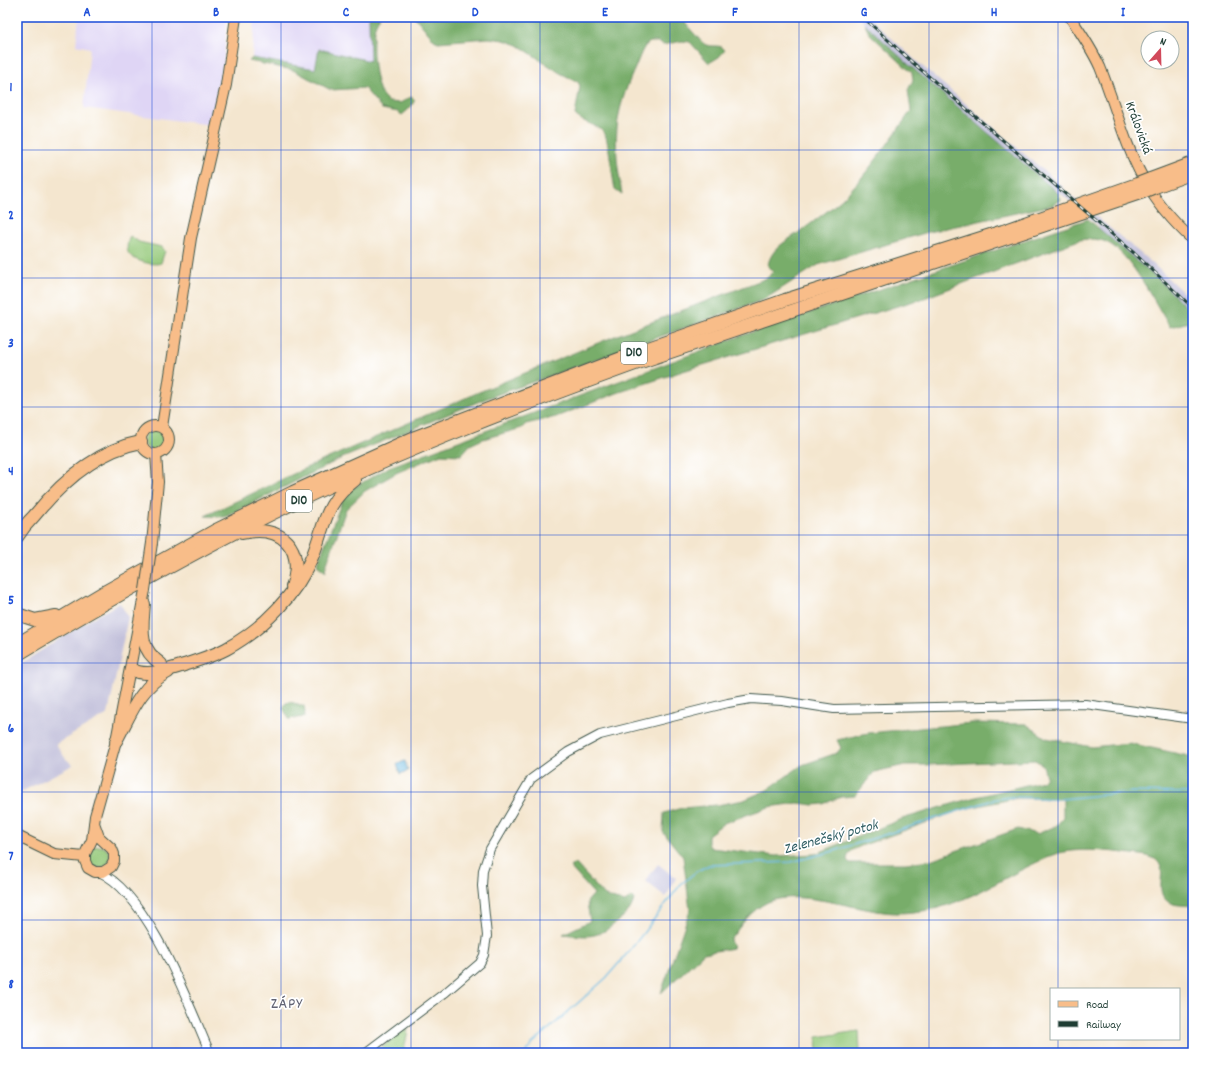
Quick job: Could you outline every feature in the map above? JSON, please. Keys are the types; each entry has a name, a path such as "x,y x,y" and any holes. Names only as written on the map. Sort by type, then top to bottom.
{"highway":[{"name":"D10","path":"17,655 123,592 220,540 295,502 379,464 563,390 1140,188 1193,163"},
{"name":"D10","path":"1153,183 1193,173"},
{"name":"D10","path":"17,644 77,607 214,531 293,492 415,437 637,352 785,300 1140,188"},
{"path":"17,537 50,496 68,480 89,465 113,451 124,446 140,442"},
{"path":"116,741 145,689 159,677 177,668 225,650 254,631 265,621 287,596 308,566 326,514 333,501 356,479 379,464"},
{"path":"220,540 237,534 262,530 275,533 283,538 292,550 296,559 294,581 287,596"},
{"path":"144,604 144,646 150,655 162,664"},
{"path":"17,614 31,620 43,620 77,607"},
{"path":"131,668 194,662"},
{"path":"131,668 144,673 177,668"}],"main road":[{"path":"162,427 190,238 226,85 236,17"},
{"name":"Královická","path":"1070,17 1100,66 1132,154 1143,178 1161,206 1193,240"},
{"path":"153,426 162,427 168,434 169,442 164,450 156,454 146,451 140,442 142,433 145,429 153,426"},
{"path":"94,823 99,837 113,851 114,863 108,870 99,872 88,868 84,857 92,840 94,823 116,741 144,604 158,482 156,454"},
{"path":"17,836 54,854 84,857"},
{"path":"88,847 96,843 104,843"}],"street":[{"path":"365,1053 446,992 480,963 484,955 487,936 482,886 483,870 490,849 531,779 568,752 600,735 728,703 751,699 782,701 834,709 1085,704 1193,719"},
{"path":"114,863 112,871 125,894"},
{"path":"99,872 109,877 125,894 154,931 177,978 210,1053"}],"shaded area":[{"path":"79,17 227,17 224,61 211,125 84,108 90,48 76,45"},
{"path":"255,17 369,17 370,61 319,49 315,69 252,58"},
{"path":"858,17 869,17 914,59 1064,188 1063,189 1152,263 1193,302 1193,314 1161,282 1098,228 1099,226 1060,193 1059,194 909,65"},
{"path":"120,603 128,617 108,714 56,744 65,758 73,765 17,794 17,666 91,619"},
{"path":"658,864 676,878 666,897 645,881"}],"green space":[{"path":"369,17 380,17 376,23 374,32 373,54 376,77 381,93 389,102 400,103 411,97 415,100 410,108 402,115 398,112 382,109 364,88 331,90 293,70 249,61 252,58 315,69 319,49 370,61"},
{"path":"415,17 679,17 706,45 722,47 725,50 719,57 709,63 690,42 682,41 663,45 658,42 650,42 645,46 628,85 619,115 616,144 622,194 615,189 609,149 603,131 575,115 580,86 578,82 560,73 518,45 504,40 489,38 438,42 434,40"},
{"path":"864,23 909,65 1059,194 1061,200 1053,205 928,232 818,265 765,299 485,399 340,459 225,517 205,516 308,467 479,392 615,336 767,278 774,271 768,266 770,259 777,249 841,200 860,180 911,111 908,90 913,80 912,73 869,33"},
{"path":"1088,219 1161,282 1193,314 1193,321 1170,327 1142,280 1124,256 1106,242 1089,239 1079,240 924,298 683,371 617,393 556,417 526,424 522,428 483,439 470,445 461,455 441,454 396,473 365,491 346,509 325,569 326,572 317,565 342,501 353,488 389,467 735,338"},
{"path":"130,236 139,242 162,247 165,251 161,263 153,264 133,258 128,252 127,248"},
{"path":"155,429 163,432 166,440 163,448 155,451 147,448 144,440 147,432"},
{"path":"290,702 304,706 304,717 289,719 283,708 286,703"},
{"path":"972,723 1026,724 1046,738 1092,747 1129,743 1193,757 1193,906 1176,905 1167,901 1161,889 1161,868 1158,862 1152,858 1141,855 1100,851 1069,851 1044,859 962,900 938,908 917,912 881,912 814,899 782,898 768,902 756,909 738,929 730,940 733,948 704,953 661,993 690,910 683,857 663,832 664,813 682,808 717,805 744,800 767,790 802,765 837,753 841,748 837,740 868,733","holes":["1035,760 1043,765 1046,777 1043,781 972,798 902,819 815,854 776,856 711,848 708,844 708,835 724,823 769,807 798,803 814,805 823,804 841,797 855,796 874,772 905,765","1017,798 1063,799 1063,818 1056,826 1037,834 1018,829 930,860 906,863 850,863 847,860 850,853 861,846 964,809"]},
{"path":"99,846 107,849 110,857 107,865 99,868 91,865 88,857 91,849"},
{"path":"575,863 605,896 625,902 632,897 634,900 632,906 626,914 612,926 599,934 580,936 563,934 590,921 587,902 594,894 570,867"},
{"path":"404,1029 408,1030 404,1051 405,1053 375,1053"},
{"path":"859,1031 860,1053 818,1053 817,1037"}],"water":[{"path":"405,761 408,771 400,774 397,764"}],"waterway":[{"name":"Zelenečský potok","path":"526,1053 532,1044 606,978 631,949 681,884 697,871 709,865 791,862 834,851 996,799 1012,797 1061,799 1131,792 1193,793"}],"railway":[{"path":"863,17 912,62 1134,253 1193,308"}],"district":[{"name":"ZÁPY","path":"287,1004"}]}
